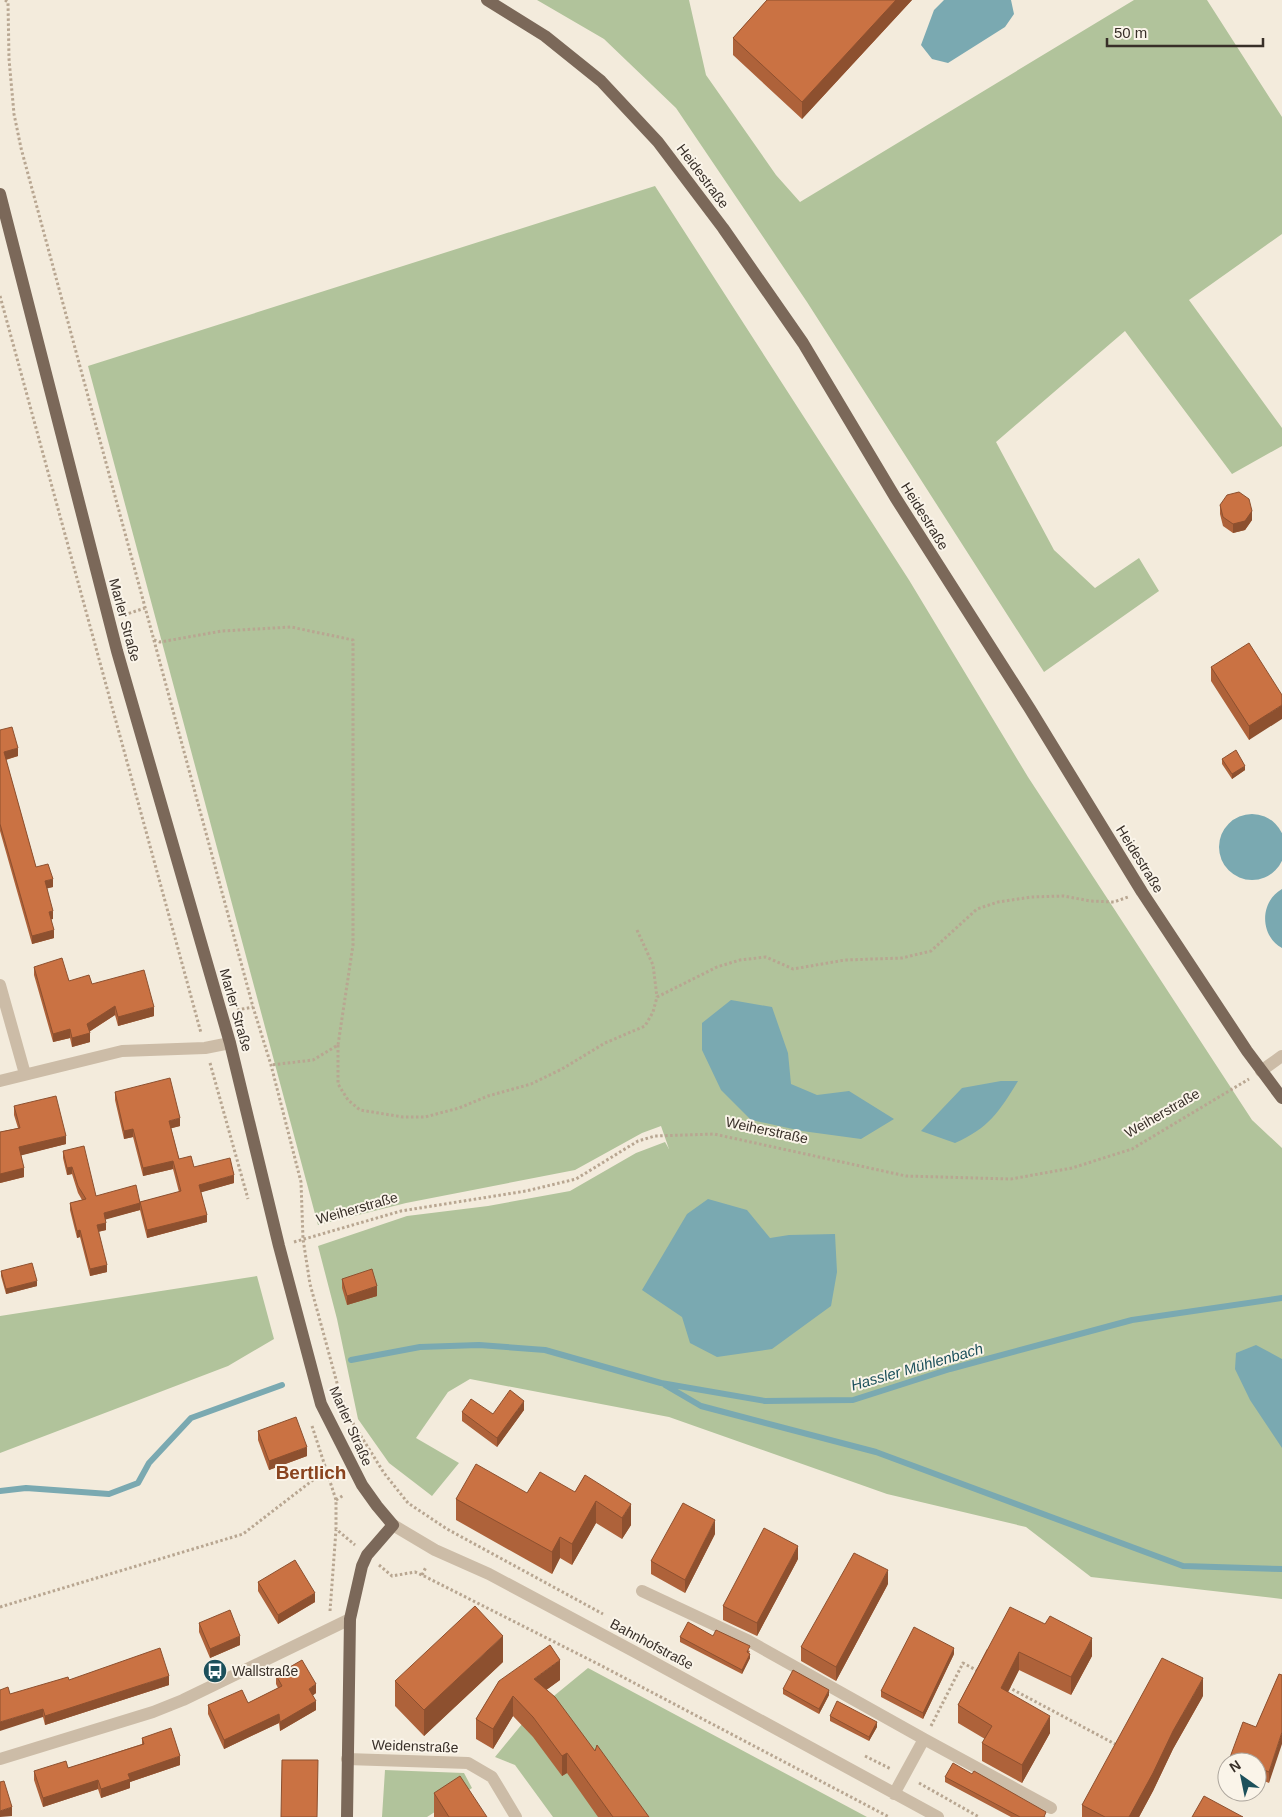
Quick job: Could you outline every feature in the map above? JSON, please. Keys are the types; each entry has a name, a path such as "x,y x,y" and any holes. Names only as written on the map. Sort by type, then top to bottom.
{"main road":[{"name":"Heidestraße","path":"486,0 545,36 601,81 639,120 678,165 802,343 895,497 1030,709 1142,892 1261,1071 1282,1098"},
{"name":"Marler Straße","path":"0,194 109,620 230,1043 279,1246 321,1404 344,1454 362,1485 394,1525"},
{"path":"347,1817 350,1619 362,1566 367,1556 394,1525"}],"street":[{"path":"0,985 25,1074"},
{"path":"0,1081 122,1051 205,1048 230,1043"},
{"path":"1261,1071 1282,1056"},
{"name":"Bahnhofstraße","path":"394,1525 436,1550 489,1574 938,1817"},
{"path":"642,1591 749,1641 1051,1808"},
{"path":"0,1758 176,1703 350,1619"},
{"path":"894,1794 924,1739"},
{"name":"Weidenstraße","path":"347,1759 468,1763 492,1777 516,1817"}],"path":[{"path":"7,1 9,59 14,114 21,148 254,1007 272,1066 301,1182 303,1239 310,1284 340,1394 351,1420 384,1473 408,1503 447,1529 607,1616"},
{"path":"0,296 201,1034"},
{"path":"109,620 145,608"},
{"path":"154,640 160,642 222,631 291,628 353,640 353,945 338,1045 338,1084 348,1100 360,1110 403,1117 425,1117 459,1108 488,1096 531,1084 562,1069 605,1043 644,1026 654,1012 657,997 653,965 637,930"},
{"path":"657,997 717,967 740,960 766,957 793,969 845,960 902,958 931,951 976,909 998,902 1031,897 1064,896 1090,901 1114,902 1142,892"},
{"path":"272,1066 313,1060 338,1045"},
{"name":"Weiherstraße","path":"279,1246 400,1211 526,1191 576,1179 638,1141 655,1136 714,1134 906,1176 1011,1179 1072,1168 1132,1149 1244,1083"},
{"path":"0,1607 243,1534 326,1470"},
{"path":"378,1476 384,1473"},
{"path":"336,1500 344,1495"},
{"path":"329,1630 336,1529"},
{"path":"444,1534 447,1529"},
{"path":"422,1575 426,1567"},
{"path":"388,1572 392,1576 415,1572 422,1575 600,1665 889,1817"},
{"path":"924,1739 963,1664 981,1672"},
{"path":"1008,1687 1115,1744"},
{"path":"863,1755 904,1775 979,1817"}],"green space":[{"path":"537,0 689,0 706,75 776,175 800,202 1134,0 1207,0 1282,117 1282,234 1189,300 1282,428 1282,446 1232,474 1125,331 996,442 1054,550 1095,588 1139,558 1159,591 1044,672 807,302 676,108 604,39"},
{"path":"655,186 909,580 1028,777 1252,1120 1282,1148 1282,1599 1091,1577 1026,1527 887,1494 669,1417 470,1379 448,1392 416,1438 459,1463 432,1496 389,1463 358,1419 337,1319 318,1246 407,1216 488,1206 570,1191 636,1153 665,1142 669,1149 661,1126 642,1133 575,1170 406,1203 318,1225 88,366"},
{"path":"257,1276 274,1339 228,1366 0,1453 0,1316"},
{"path":"588,1668 867,1817 553,1817 515,1765 495,1757 527,1718"},
{"path":"385,1770 464,1773 472,1788 427,1817 382,1817"}],"water":[{"path":"944,0 1011,0 1014,14 1005,27 948,63 932,59 921,45 934,10"},
{"path":"1245,814 1259,814 1271,819 1280,828 1285,840 1283,860 1276,871 1259,880 1245,880 1233,875 1224,866 1219,854 1219,840 1224,828 1233,819"},
{"path":"1282,889 1282,948 1269,936 1265,919 1269,902"},
{"path":"731,1000 772,1007 788,1053 791,1084 817,1095 849,1091 894,1119 861,1139 802,1131 751,1120 721,1090 702,1050 702,1023"},
{"path":"1001,1081 1018,1081 999,1110 977,1131 955,1143 921,1131 962,1088"},
{"path":"708,1199 747,1210 770,1238 789,1235 835,1234 837,1272 831,1306 772,1349 717,1357 690,1343 682,1317 642,1290 687,1214"},
{"path":"1256,1345 1282,1359 1282,1448 1250,1400 1235,1369 1236,1353"}],"building":[{"path":"767,0 896,0 802,102 733,38"},
{"path":"1239,492 1249,499 1252,511 1245,521 1233,524 1223,517 1220,505 1227,495"},
{"path":"1249,643 1282,695 1282,705 1249,726 1211,667"},
{"path":"12,727 18,748 4,752 36,867 48,864 53,879 45,881 53,911 49,912 54,930 32,936 0,824 0,730"},
{"path":"1236,750 1245,766 1232,774 1222,759"},
{"path":"62,958 69,981 89,975 92,984 144,970 154,1007 118,1017 115,1006 87,1024 90,1033 72,1038 70,1029 53,1034 34,967"},
{"path":"170,1078 180,1118 169,1121 179,1159 191,1156 194,1167 230,1158 234,1175 199,1185 207,1215 147,1230 140,1202 181,1191 173,1161 143,1168 133,1129 124,1131 115,1092"},
{"path":"56,1096 66,1136 19,1147 24,1168 0,1174 0,1132 20,1128 14,1106"},
{"path":"84,1146 96,1196 136,1185 140,1203 104,1213 106,1223 97,1225 107,1265 90,1269 80,1230 77,1231 70,1203 86,1199 78,1186 72,1167 67,1168 63,1151"},
{"path":"32,1263 37,1281 6,1289 1,1271"},
{"path":"372,1269 377,1286 347,1296 342,1279"},
{"path":"510,1390 524,1401 497,1438 462,1412 471,1399 493,1414"},
{"path":"296,1417 307,1447 269,1461 258,1431"},
{"path":"476,1464 527,1493 540,1472 575,1492 585,1475 631,1504 622,1518 596,1501 572,1544 560,1537 552,1552 456,1499"},
{"path":"683,1503 715,1520 685,1580 651,1561"},
{"path":"764,1528 798,1546 757,1623 723,1606"},
{"path":"854,1553 888,1570 836,1667 801,1647"},
{"path":"295,1560 315,1593 278,1615 258,1582"},
{"path":"475,1606 503,1636 424,1710 395,1681"},
{"path":"1010,1607 1045,1624 1050,1616 1092,1638 1071,1677 1019,1652 1001,1688 1050,1716 1022,1765 982,1743 992,1726 958,1705"},
{"path":"230,1610 240,1636 210,1649 199,1623"},
{"path":"688,1622 713,1636 716,1630 750,1646 747,1652 750,1654 742,1670 680,1637"},
{"path":"914,1627 954,1648 923,1713 881,1691"},
{"path":"550,1645 560,1660 534,1679 555,1697 595,1751 597,1745 649,1817 613,1817 567,1753 562,1756 533,1717 513,1696 493,1729 476,1719 499,1681"},
{"path":"160,1648 169,1676 45,1716 43,1709 0,1722 0,1690 8,1687 10,1694 68,1677 69,1680"},
{"path":"1162,1658 1203,1678 1173,1731 1129,1817 1105,1817 1082,1805"},
{"path":"302,1660 316,1684 309,1689 316,1701 280,1722 279,1714 224,1740 208,1705 242,1690 248,1703 282,1686 276,1675"},
{"path":"793,1670 829,1690 819,1709 783,1689"},
{"path":"1279,1674 1282,1675 1282,1732 1269,1772 1267,1771 1267,1752 1232,1752 1243,1722 1256,1727"},
{"path":"837,1701 877,1722 869,1737 830,1716"},
{"path":"171,1728 180,1756 128,1774 130,1779 101,1789 98,1780 43,1798 34,1771 66,1761 68,1768 144,1744 142,1738"},
{"path":"282,1760 318,1760 317,1817 281,1817"},
{"path":"953,1763 972,1774 974,1771 1046,1812 1044,1817 1020,1817 945,1777"},
{"path":"460,1776 487,1817 449,1817 434,1793"},
{"path":"4,1781 12,1807 0,1811 0,1782"},
{"path":"1204,1796 1243,1817 1192,1817"}],"waterway":[{"name":"Hassler Mühlenbach","path":"351,1360 420,1347 479,1345 545,1350 661,1383 765,1401 853,1400 950,1369 1132,1320 1282,1298"},
{"path":"0,1491 26,1488 109,1494 138,1483 149,1463 191,1418 282,1385"},
{"path":"665,1385 701,1406 876,1452 1183,1566 1282,1569"}],"place":[{"name":"Wallstraße","path":"215,1671"}],"district":[{"name":"Bertlich","path":"311,1472"}]}
